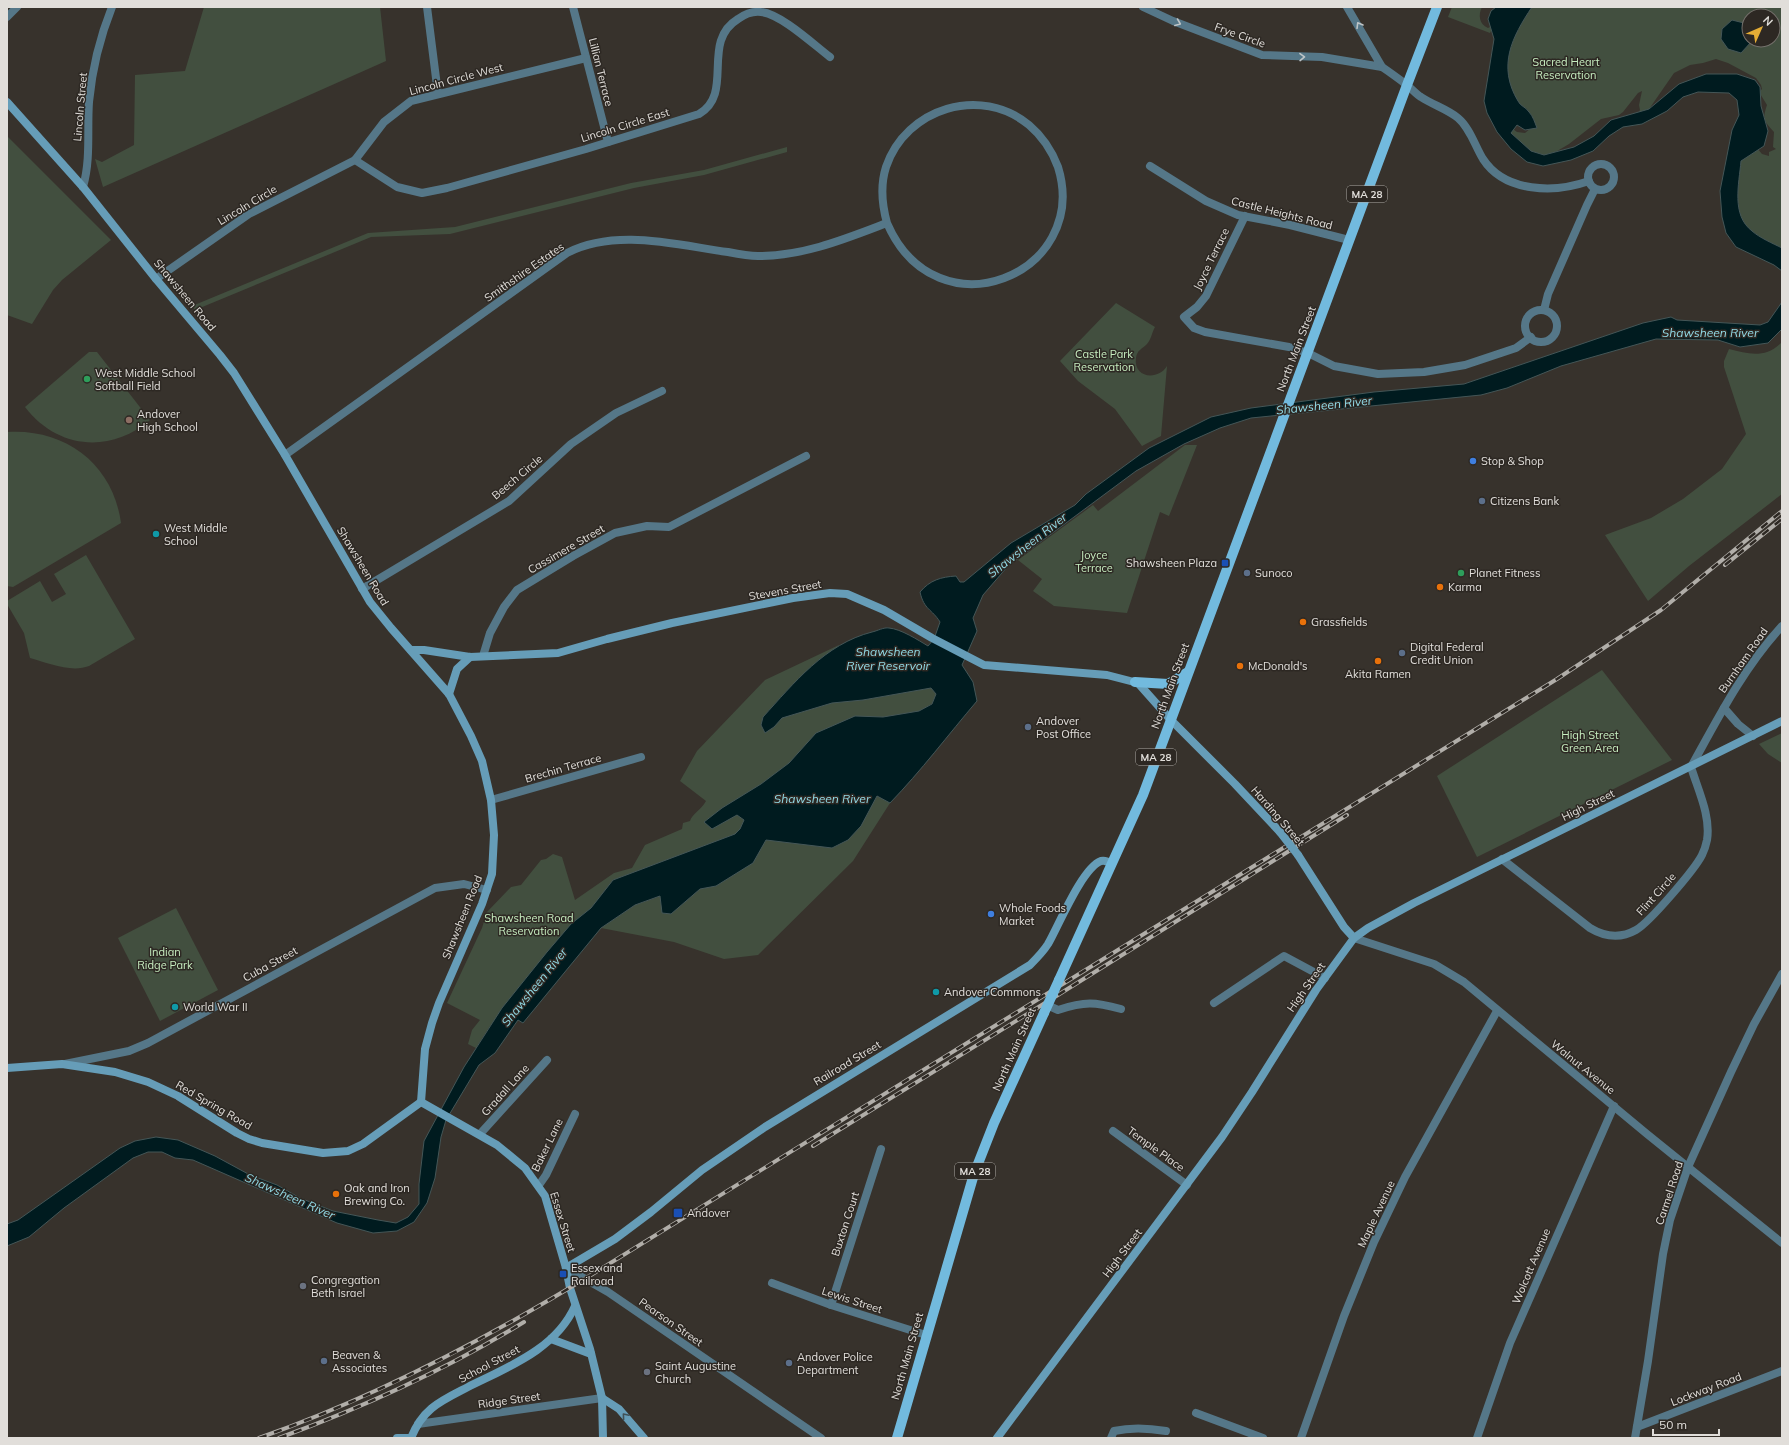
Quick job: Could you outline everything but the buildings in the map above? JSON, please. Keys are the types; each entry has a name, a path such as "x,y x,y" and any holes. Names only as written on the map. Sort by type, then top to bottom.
{"main road":[{"name":"North Main Street","path":"897,1438 974,1174 989,1134 1143,795 1437,7"},
{"name":"Shawsheen Road","path":"7,102 83,186 156,279 220,355 285,455 362,589 378,613 450,694 482,761 491,800 494,854 492,874 487,890 432,1023 425,1049 421,1102"},
{"name":"Stevens Street","path":"411,650 424,650 470,657 558,653 672,623 793,598 830,593 853,595 867,601 932,638 984,665 1107,675 1135,682 1141,686 1170,720"},
{"path":"450,694 457,669 470,657"},
{"path":"1135,682 1168,684 1188,672"},
{"name":"Harding Street","path":"1170,720 1246,795 1280,832 1298,855 1344,927 1354,938"},
{"name":"High Street","path":"997,1438 1187,1185 1252,1092 1325,978 1354,938 1368,928 1414,903 1782,721"},
{"name":"Railroad Street","path":"566,1268 615,1239 651,1212 702,1170 765,1127 1030,965 1048,944 1077,887 1092,868 1104,860 1112,864"},
{"name":"Red Spring Road","path":"7,1068 62,1064 115,1072 148,1082 178,1096 249,1139 262,1143 323,1153 348,1151 363,1144 421,1102"},
{"name":"Essex Street","path":"421,1102 480,1134 521,1164 545,1196 551,1212 570,1288 591,1354 602,1398 602,1438"},
{"name":"School Street","path":"410,1438 424,1415 437,1403 501,1371 541,1347 551,1339 567,1320 575,1306"},
{"path":"551,1339 591,1354"},
{"path":"602,1398 619,1409 644,1438"},
{"path":"397,1438 410,1438"}],"street":[{"path":"7,17 17,7"},
{"name":"Lincoln Street","path":"83,186 88,172 89,101 94,70 105,24 112,7"},
{"path":"427,7 438,94"},
{"name":"Lillian Terrace","path":"573,7 608,142"},
{"name":"Frye Circle","path":"1143,7 1180,24 1262,55 1322,57 1382,67"},
{"name":"Frye Circle","path":"1347,7 1382,67 1422,98 1459,119 1469,131 1475,146 1488,166 1503,177 1518,184 1533,188 1570,187 1589,181"},
{"name":"Lincoln Circle East","path":"355,160 397,187 422,193 455,186 699,114 708,108 714,100 720,39 726,28 745,15 760,12 774,16 830,56"},
{"name":"Lincoln Circle West","path":"355,160 384,122 411,101 586,58"},
{"path":"957,106 985,106 1012,114 1035,131 1052,153 1058,166 1061,180 1061,208 1053,235 1036,258 1020,271 1001,280 973,284 959,283 932,275 909,259 896,242 887,223 884,210 883,181 891,154 899,142 913,127 930,115 943,109 957,106"},
{"name":"Lincoln Circle","path":"156,279 249,214 355,160"},
{"path":"1603,164 1611,168 1614,177 1611,185 1604,190 1595,189 1589,181 1588,173 1595,165 1603,164"},
{"name":"Castle Heights Road","path":"1150,166 1221,209 1244,216 1290,225 1349,240"},
{"path":"1544,310 1548,294 1595,189"},
{"name":"Joyce Terrace","path":"1244,216 1206,296 1197,307 1184,317 1194,328 1206,332 1289,346 1308,353"},
{"name":"Smithshire Estates","path":"285,455 577,248 596,242 629,240 659,242 758,256 792,253 824,247 887,223"},
{"path":"1544,310 1554,316 1557,322 1556,331 1553,336 1545,341 1536,340 1531,337 1526,326 1528,317 1535,311 1544,310"},
{"path":"1308,353 1324,362 1356,371 1378,374 1438,371 1466,365 1516,348 1531,337"},
{"name":"Beech Circle","path":"362,589 509,501 571,444 616,414 662,391"},
{"name":"Cassimere Street","path":"483,656 490,633 504,607 517,590 546,571 615,533 647,526 669,527 806,456"},
{"name":"Burnham Road","path":"1691,767 1724,708 1756,658 1782,626"},
{"name":"Burnham Road","path":"1724,708 1738,724 1753,736"},
{"name":"Brechin Terrace","path":"491,800 641,758"},
{"name":"Flint Circle","path":"1502,859 1590,928 1601,934 1610,936 1636,930 1645,923 1684,879 1703,854 1707,839 1707,824 1704,806 1691,767"},
{"name":"Cuba Street","path":"62,1064 129,1050 148,1043 435,888 464,884 487,890"},
{"name":"Walnut Avenue","path":"1354,938 1439,967 1464,982 1497,1011 1782,1243"},
{"path":"1214,1003 1284,956 1325,978"},
{"name":"Carmel Road","path":"1635,1438 1648,1361 1663,1254 1670,1220 1688,1167 1748,1038 1782,974"},
{"path":"1045,1009 1058,1010 1077,1004 1097,1003 1121,1009"},
{"name":"Maple Avenue","path":"1301,1438 1344,1316 1374,1242 1412,1163 1497,1011"},
{"name":"Gradall Lane","path":"480,1134 546,1060"},
{"name":"Wolcott Avenue","path":"1477,1438 1513,1336 1614,1106"},
{"name":"Baker Lane","path":"538,1185 546,1175 575,1114"},
{"name":"Temple Place","path":"1112,1131 1187,1185"},
{"name":"Buxton Court","path":"831,1305 881,1149"},
{"name":"Pearson Street","path":"566,1268 608,1292 821,1438"},
{"name":"Lewis Street","path":"772,1283 831,1305 926,1335"},
{"name":"Lockway Road","path":"1637,1427 1782,1371"},
{"name":"Ridge Street","path":"418,1424 602,1398"},
{"path":"1196,1413 1263,1438"},
{"path":"1110,1438 1114,1431 1125,1428 1152,1428 1166,1431"}],"green space":[{"path":"204,7 380,7 386,61 103,187 95,159 102,162 134,145 135,75 185,71"},
{"path":"1452,7 1482,7 1480,19 1481,22 1488,28 1493,27 1490,33 1448,17"},
{"name":"Sacred Heart Reservation","path":"1529,7 1782,7 1782,249 1748,234 1733,209 1733,159 1757,148 1762,154 1769,156 1769,152 1776,149 1773,147 1774,132 1764,117 1767,105 1759,92 1762,89 1756,78 1728,63 1716,59 1690,65 1674,73 1647,112 1638,113 1640,110 1639,105 1642,91 1638,93 1619,115 1601,119 1569,144 1537,163 1512,146 1494,96 1513,129 1517,132 1525,133 1531,128 1495,84 1515,31 1519,30 1518,26"},
{"path":"7,136 111,240 62,280 53,290 32,324 7,315"},
{"path":"787,147 787,152 704,175 634,188 450,234 371,237 195,310 192,306 368,233 455,227 631,183 704,170"},
{"name":"Castle Park Reservation","path":"1116,303 1155,327 1148,342 1137,355 1136,365 1138,370 1147,375 1152,375 1163,371 1167,366 1161,436 1142,446 1115,409 1078,381 1060,361"},
{"path":"1782,342 1782,494 1689,566 1648,601 1605,535 1651,518 1683,499 1722,469 1746,434 1724,367 1724,361 1729,349 1757,354 1769,351"},
{"name":"West Middle School Softball Field","path":"89,352 97,352 150,420 134,431 118,438 101,442 84,442 68,439 52,432 38,421 25,407"},
{"path":"7,432 28,432 48,436 66,443 83,454 97,467 108,483 116,502 121,523 13,587 7,586"},
{"name":"Joyce Terrace","path":"1185,445 1197,445 1169,516 1160,512 1127,613 1054,606 1033,591 1042,579 1018,560 1093,505 1098,511"},
{"path":"86,555 135,639 89,666 82,668 67,668 30,658 24,633 7,604 7,601 40,581 52,602 66,594 54,574"},
{"name":"Shawsheen Road Reservation","path":"839,645 826,660 954,690 910,717 855,717 761,814 729,840 650,873 490,1026 476,1048 468,1044 472,1030 480,1020 447,1003 482,928 487,912 511,887 521,885 541,860 546,859 553,854 562,857 575,900 614,873 632,868 645,845 682,829 683,823 690,821 706,801 680,781 697,751 765,680"},
{"name":"High Street Green Area","path":"1602,670 1672,760 1477,857 1437,776"},
{"path":"1782,733 1782,763 1768,754 1759,744"},
{"path":"861,786 890,803 853,861 758,955 724,959 674,942 601,928 635,905 661,896 780,818"},
{"name":"Indian Ridge Park","path":"176,908 218,990 160,1021 118,938"}],"water":[{"path":"1496,7 1532,7 1518,29 1513,41 1508,64 1512,88 1519,103 1532,115 1537,128 1525,130 1517,125 1511,133 1531,151 1544,155 1574,147 1594,136 1611,120 1649,109 1679,84 1706,74 1737,74 1755,80 1760,87 1761,106 1768,131 1764,146 1741,161 1738,189 1739,208 1741,217 1752,231 1782,248 1782,271 1774,265 1736,247 1726,233 1722,217 1720,191 1732,130 1739,115 1737,100 1729,93 1698,92 1683,97 1667,111 1642,124 1623,127 1609,136 1593,151 1571,160 1543,166 1527,162 1511,149 1497,132 1487,113 1484,101 1494,39 1488,19 1491,11"},
{"path":"1732,20 1741,22 1741,48 1746,48 1741,53 1728,49 1721,39 1722,29"},
{"name":"Shawsheen River","path":"1782,302 1782,329 1768,343 1740,347 1718,340 1656,339 1561,366 1507,388 1481,395 1251,418 1220,428 1184,444 1136,471 1008,566 983,595 973,618 977,631 962,665 973,682 977,701 924,766 890,803 877,796 861,826 848,840 832,848 766,840 753,863 716,886 700,889 671,914 662,913 660,896 635,905 601,928 523,1023 518,1020 495,1053 479,1065 446,1120 441,1137 435,1178 427,1203 414,1222 397,1231 373,1233 337,1223 193,1160 175,1158 162,1152 148,1152 133,1158 64,1208 29,1237 7,1246 7,1224 18,1220 120,1148 135,1141 156,1137 178,1140 215,1156 250,1175 277,1185 300,1198 333,1211 396,1223 408,1217 419,1204 419,1184 424,1141 464,1067 502,1008 571,924 591,908 613,880 735,834 740,829 744,820 737,815 712,829 704,822 722,808 761,784 789,763 816,733 855,716 883,717 919,711 932,704 936,694 931,688 863,700 832,703 782,718 774,727 765,733 761,725 763,717 786,691 825,655 855,638 883,629 889,628 899,630 928,646 934,639 940,622 926,606 922,598 920,592 924,588 936,580 951,576 956,576 960,582 964,582 1011,543 1075,505 1086,494 1149,448 1211,417 1251,408 1374,392 1464,384 1643,323 1671,317 1677,320 1760,325 1768,322"}],"railway":[{"path":"259,1438 303,1422 430,1365 511,1322 591,1275 1557,679 1661,610 1782,511"},
{"path":"1725,565 1782,519"},
{"path":"813,1146 1347,815"},
{"path":"279,1438 374,1400 404,1386 465,1356 524,1322"}],"place":[{"name":"West Middle School Softball Field","path":"87,379"},
{"name":"Andover High School","path":"129,420"},
{"name":"Stop & Shop","path":"1473,461"},
{"name":"Citizens Bank","path":"1482,501"},
{"name":"West Middle School","path":"156,534"},
{"name":"Shawsheen Plaza","path":"1225,563"},
{"name":"Sunoco","path":"1247,573"},
{"name":"Planet Fitness","path":"1461,573"},
{"name":"Karma","path":"1440,587"},
{"name":"Grassfields","path":"1303,622"},
{"name":"Digital Federal Credit Union","path":"1402,653"},
{"name":"Akita Ramen","path":"1378,661"},
{"name":"McDonald's","path":"1240,666"},
{"name":"Andover Post Office","path":"1028,727"},
{"name":"Whole Foods Market","path":"991,914"},
{"name":"Andover Commons","path":"936,992"},
{"name":"World War II","path":"175,1007"},
{"name":"Oak and Iron Brewing Co.","path":"336,1194"},
{"name":"Andover","path":"678,1213"},
{"name":"Essex and Railroad","path":"563,1274"},
{"name":"Congregation Beth Israel","path":"303,1286"},
{"name":"Beaven & Associates","path":"324,1361"},
{"name":"Andover Police Department","path":"789,1363"},
{"name":"Saint Augustine Church","path":"647,1372"}],"water label":[{"name":"Shawsheen River Reservoir","path":"888,658"}]}
